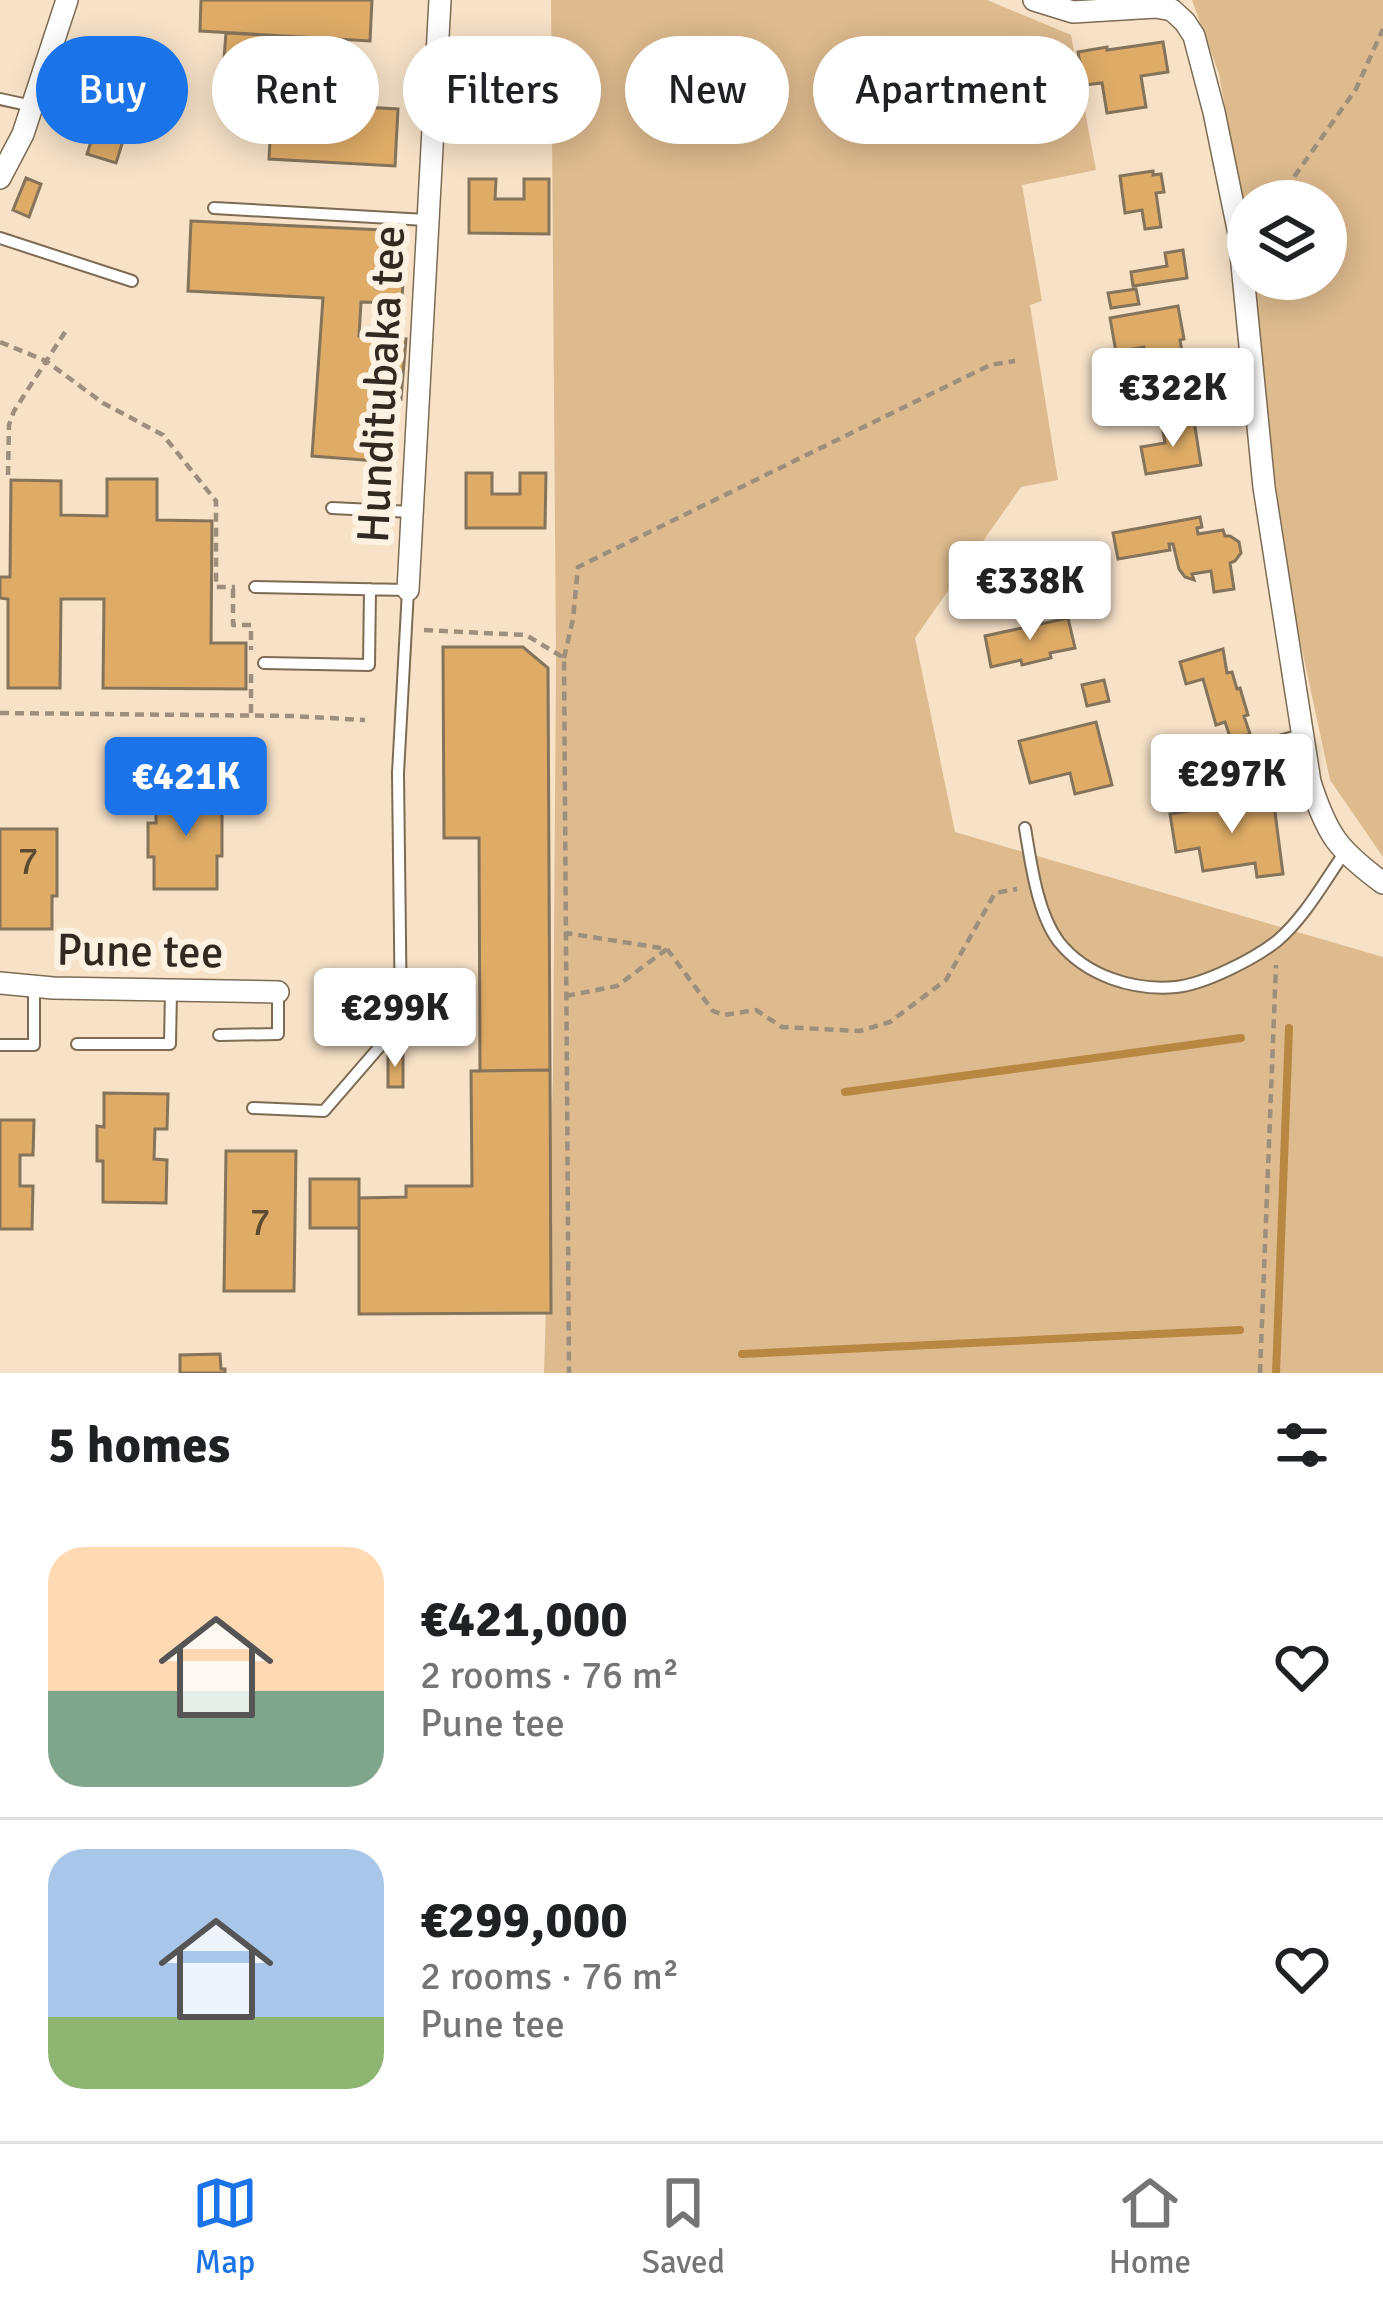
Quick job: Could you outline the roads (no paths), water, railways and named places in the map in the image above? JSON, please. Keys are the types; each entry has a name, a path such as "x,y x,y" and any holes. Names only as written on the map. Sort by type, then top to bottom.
{"street":[{"path":"0,178 23,134 64,0"},
{"name":"Hunditubaka tee","path":"408,590 440,0"},
{"path":"1034,0 1072,12 1172,10 1194,36 1239,234 1264,487 1310,782 1330,836 1383,883"},
{"name":"Pune tee","path":"0,983 278,992"}],"lane":[{"path":"0,99 32,106"},
{"path":"214,208 428,220"},
{"path":"0,238 132,281"},
{"path":"332,508 412,512"},
{"path":"255,587 408,590"},
{"path":"264,663 369,664 370,589"},
{"name":"Hunditubaka tee","path":"253,1108 324,1111 401,1022 398,773 408,590"},
{"path":"1207,754 1301,735"},
{"path":"1025,828 1034,886 1058,940 1083,965 1128,985 1178,987 1228,970 1276,941 1309,905 1345,852"},
{"path":"0,1045 34,1045 34,986"},
{"path":"77,1044 170,1044 171,990"},
{"path":"219,1034 278,1034 278,992"}],"waterway":[{"path":"1276,1373 1289,1028"},
{"path":"845,1092 1241,1038"},
{"path":"742,1354 1240,1330"}]}
